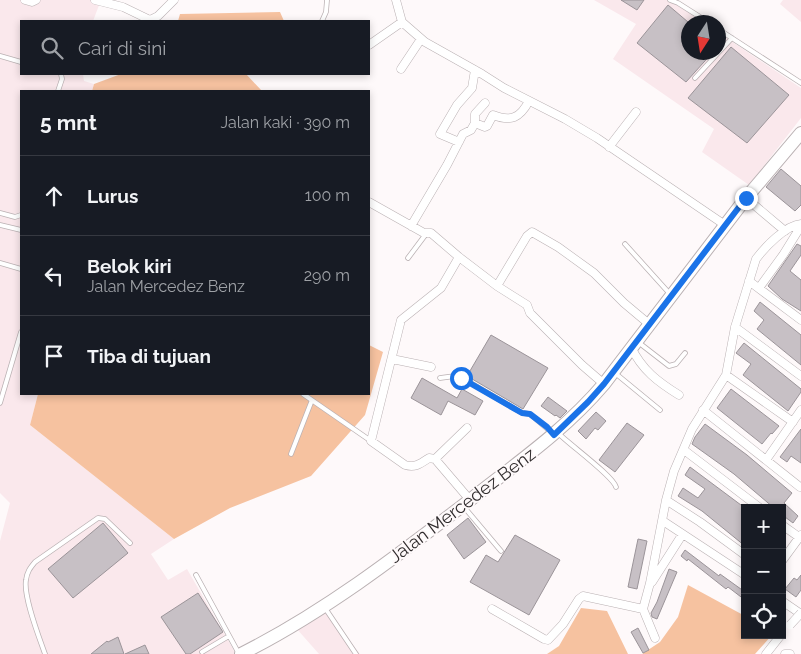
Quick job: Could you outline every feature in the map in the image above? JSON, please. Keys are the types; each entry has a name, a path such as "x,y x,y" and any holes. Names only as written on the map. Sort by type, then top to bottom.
{"main road":[{"name":"Jalan Mercedez Benz","path":"240,654 324,606 466,503 556,434 604,384 746,198 801,133"}],"street":[{"path":"25,0 32,2 36,0"},
{"path":"95,0 123,7 150,20 158,16 174,0"},
{"path":"396,0 402,22 422,39 504,88 566,119 725,225"},
{"path":"370,44 402,22"},
{"path":"401,69 422,39"},
{"path":"459,142 440,134 457,105 472,88 475,70"},
{"path":"475,123 485,127 488,126 493,115 504,119 515,117 520,114 529,101"},
{"path":"411,226 463,134 471,130 475,123 475,114 485,103"},
{"path":"609,146 636,112"},
{"path":"746,198 785,231"},
{"path":"370,203 411,226 425,233 428,232 498,286 527,305 530,314 604,384"},
{"path":"655,638 643,608 674,471 692,429 726,376 734,327 756,259 785,231 794,225 801,225"},
{"path":"759,288 801,225"},
{"path":"498,286 529,233 535,232 594,273 624,303 649,324"},
{"path":"459,257 441,288 401,320 371,441 410,467 417,466 428,458 434,459 466,503"},
{"path":"749,280 801,320"},
{"path":"734,327 801,376"},
{"path":"634,344 638,361 646,371 679,394"},
{"path":"392,360 431,366"},
{"path":"726,376 793,422"},
{"path":"703,410 801,488"},
{"path":"766,460 801,410"},
{"path":"434,459 467,428"},
{"path":"684,450 755,504"},
{"path":"666,500 741,552"},
{"path":"663,521 741,572"},
{"path":"786,527 800,536 786,555"},
{"path":"650,583 682,535"},
{"path":"492,609 544,640 548,640 558,630 583,596 643,608"},
{"path":"786,604 801,614 786,630"},
{"path":"766,654 779,639"},
{"path":"785,654 790,654"}],"lane":[{"path":"322,20 327,0"},
{"path":"670,0 697,15"},
{"path":"726,34 801,83"},
{"path":"695,78 732,38"},
{"path":"0,56 20,62"},
{"path":"58,90 61,75"},
{"path":"0,214 15,217 20,215"},
{"path":"0,226 20,230"},
{"path":"408,258 428,232"},
{"path":"625,244 671,295"},
{"path":"0,263 20,269"},
{"path":"0,402 20,335"},
{"path":"634,344 669,366 676,364 685,353"},
{"path":"613,372 660,410"},
{"path":"440,378 456,376 464,379 522,413 530,414 611,479 616,487"},
{"path":"304,395 371,441"},
{"path":"291,454 312,400"},
{"path":"466,503 501,551"},
{"path":"45,654 29,603 25,582 28,572 35,562 98,518 105,519 130,544"},
{"path":"196,575 240,654"},
{"path":"324,606 356,654"},
{"path":"202,652 229,636"}],"shaded area":[{"path":"0,0 101,0 93,20 20,20 20,75 83,75 84,81 94,84 92,90 20,90 20,395 38,395 30,425 174,539 151,554 168,580 187,569 236,654 0,654 0,541 10,503 0,493"},
{"path":"101,0 115,0 113,3"},
{"path":"594,0 677,0 676,4 692,15 681,15 681,60 726,60 726,38 801,88 801,118 749,185 702,152 714,129 613,59 636,24"},
{"path":"783,0 801,0 801,22 780,4"},
{"path":"280,12 284,20 178,20 180,14"},
{"path":"118,75 247,75 261,90 92,90 94,84"},
{"path":"370,346 383,352 365,415 311,476 230,508 174,539 30,425 38,395 370,395"},
{"path":"688,585 741,614 741,639 768,639 755,654 642,654 660,642 678,617"},
{"path":"581,608 607,611 628,654 547,654 559,646"},
{"path":"326,612 360,654 319,654 296,628"}],"building":[{"path":"621,0 644,0 637,10"},
{"path":"668,5 681,16 681,60 706,60 686,82 637,43"},
{"path":"731,47 789,95 747,143 688,98 720,60 726,60 726,53"},
{"path":"781,169 801,186 801,205 795,211 766,187"},
{"path":"797,244 801,246 801,255 790,271 801,280 801,311 782,299 768,286"},
{"path":"760,302 801,335 801,365 757,329 764,320 754,311"},
{"path":"491,335 548,368 523,409 467,376"},
{"path":"744,343 801,389 801,392 788,411 743,375 751,364 736,353"},
{"path":"422,378 457,398 462,389 483,401 475,415 448,401 441,415 411,398"},
{"path":"731,389 779,426 762,444 717,408"},
{"path":"548,397 567,411 560,418 541,406"},
{"path":"596,412 606,421 598,430 595,428 586,439 578,431"},
{"path":"627,423 644,435 615,472 599,460"},
{"path":"705,424 747,455 792,493 785,504 769,504 734,474 692,444"},
{"path":"801,429 801,463 791,456 787,462 780,457"},
{"path":"690,467 741,505 741,543 702,511 678,496 683,488 698,498 705,489 685,475"},
{"path":"786,505 798,516 793,523 786,518"},
{"path":"468,518 486,542 464,559 447,535"},
{"path":"103,523 128,553 73,598 48,569"},
{"path":"515,535 560,560 529,615 470,582 486,555 498,562"},
{"path":"638,539 647,541 637,589 628,587"},
{"path":"685,550 719,576 720,574 741,589 741,597 728,587 726,589 688,559 687,561 681,556"},
{"path":"669,569 677,572 657,619 652,617 651,613"},
{"path":"801,575 801,590 796,597 786,588 794,578 797,580"},
{"path":"198,593 223,632 190,654 186,654 161,617"},
{"path":"638,628 649,650 643,653 631,632"},
{"path":"118,637 124,654 91,654 107,641"},
{"path":"145,645 149,654 125,654"}],"route":[{"path":"461,378 522,413 530,414 554,435 604,384 746,198"}]}
